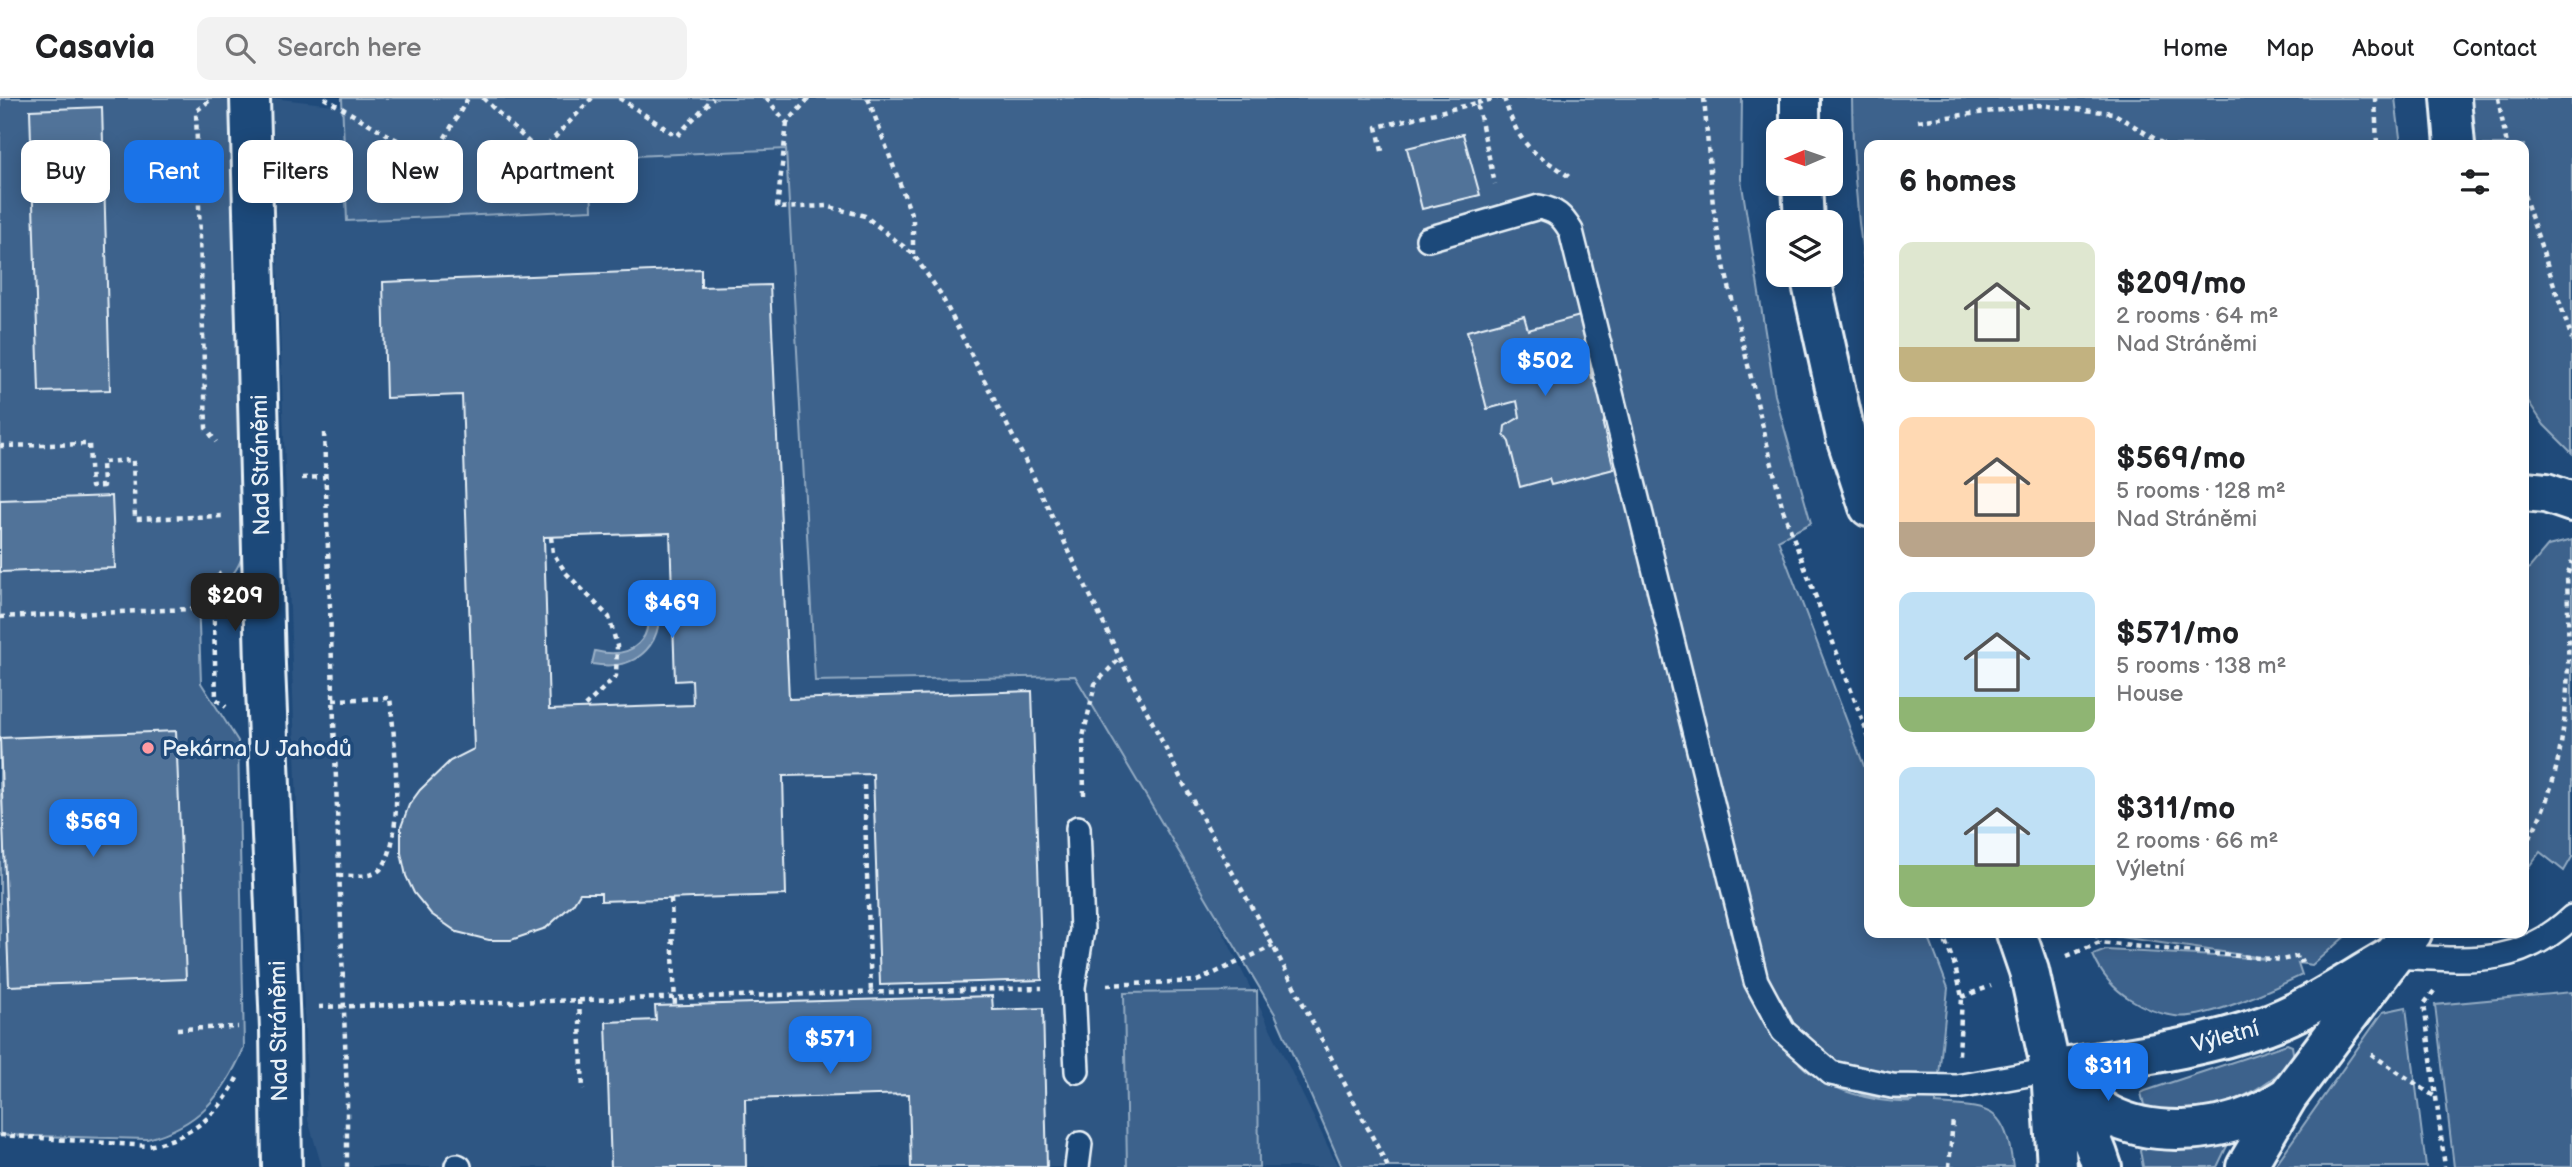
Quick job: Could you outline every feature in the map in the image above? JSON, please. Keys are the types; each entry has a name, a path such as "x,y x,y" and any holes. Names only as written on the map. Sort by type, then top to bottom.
{"street":[{"name":"Nad Stráněmi","path":"250,98 282,1167"},
{"path":"1800,98 1800,119"},
{"path":"2451,98 2455,140"},
{"path":"1813,287 1846,437 1864,492"},
{"path":"2529,491 2546,493 2572,502"},
{"path":"2017,938 2029,971 2051,1070 2057,1167"},
{"path":"2246,1167 2288,1096 2402,944"},
{"name":"Výletní","path":"2051,1070 2205,1043 2268,1024 2318,999 2402,944"},
{"path":"2051,1070 2090,1103 2111,1116 2134,1124 2156,1127 2201,1129 2225,1125 2257,1114 2288,1096"},
{"path":"2051,1070 2078,1109 2095,1143 2102,1167"}],"lane":[{"path":"1428,239 1539,207 1553,210 1563,218 1571,231 1756,981 1783,1031 1831,1073 1892,1086 1957,1087 2051,1070"},
{"path":"1077,1071 1073,987 1082,930 1078,828"},
{"path":"2402,944 2458,959 2490,959 2522,951 2553,935 2572,917"}],"path":[{"path":"213,98 196,111 206,428 221,448"},
{"path":"324,98 432,160 468,98"},
{"path":"483,98 540,153 592,98"},
{"path":"619,98 677,136 713,98"},
{"path":"766,98 787,123"},
{"path":"809,98 787,123 776,208 826,206 865,216 913,254 940,293 1183,783 1273,946 1388,1167"},
{"path":"869,98 913,219 913,254"},
{"path":"1382,151 1377,127 1497,98"},
{"path":"1504,98 1511,120 1521,138 1533,152 1569,177 1570,192 1558,214"},
{"path":"1704,98 1713,206 1725,270 1783,510 1864,725"},
{"path":"2375,98 2377,140"},
{"path":"2498,98 2506,140"},
{"path":"1477,103 1503,218"},
{"path":"1918,121 2039,105 2113,113 2157,140"},
{"path":"2529,210 2572,339"},
{"path":"324,433 347,1167"},
{"path":"0,446 89,444 91,487 103,486 102,462 132,460 135,519 225,516"},
{"path":"551,537 553,553 566,573 609,617 617,646 616,676 582,709"},
{"path":"2564,758 2571,695 2567,576 2572,561"},
{"path":"229,711 216,699 213,582 230,565"},
{"path":"0,617 214,608"},
{"path":"1078,828 1085,821 1083,737 1095,684 1120,659"},
{"path":"333,700 390,698 396,768 395,826 386,859 376,872 339,876"},
{"path":"2529,838 2559,782"},
{"path":"864,785 872,993"},
{"path":"671,899 675,1006"},
{"path":"1944,938 1955,966 1962,997"},
{"path":"2098,938 2100,943"},
{"path":"1152,983 1197,981 1273,946"},
{"path":"2445,1167 2424,1004 2458,959"},
{"path":"279,1008 1043,988"},
{"path":"579,1000 583,1090"},
{"path":"177,1029 245,1027"},
{"path":"0,1135 148,1146 171,1141 200,1125 218,1108 238,1076"},
{"path":"1949,1167 1953,1118"}],"shaded area":[{"path":"0,98 230,98 247,524 244,550 236,570 221,584 198,597 201,683 238,741 244,1048 227,1081 207,1107 181,1126 165,1133 147,1139 0,1135"},
{"path":"272,98 605,136 822,113 1338,1167 322,1167 308,1120 276,203 353,203 353,140 273,140"},
{"path":"342,98 1742,98 1741,179 1775,395 1811,523 1778,540 1864,766 1864,938 1929,938 1948,988 1936,1104 1971,1107 1992,1114 2000,1121 2005,1132 2013,1167 1342,1167 1275,1014 1075,676 815,681 786,149 638,156 638,140 477,140 477,203 592,203 592,210 347,221 346,203 353,203 353,140 344,140","holes":["1799,1063 1866,1096 1913,1102 1883,1101 1837,1088 1810,1073"]},
{"path":"1852,98 2395,98 2400,140 1864,140 1864,260 1853,148"},
{"path":"2470,98 2572,98 2572,453 2544,425 2529,402 2529,140 2475,140"},
{"path":"2572,540 2572,857 2564,871 2540,852 2529,866 2529,568 2548,546"},
{"path":"657,595 658,627 646,650 624,663 592,664 595,651 621,652 639,644 647,626 644,601"},
{"path":"2127,938 2343,938 2312,965 2298,963 2302,975 2221,1009 2188,1016 2157,1012 2130,999 2108,980 2093,955 2106,950 2270,959"},
{"path":"1257,991 1259,1167 1127,1167 1124,993"},
{"path":"2572,992 2572,1167 2454,1167 2435,1005"},
{"path":"2406,1007 2426,1167 2274,1167 2383,1012"},
{"path":"2287,1044 2292,1046 2294,1059 2279,1073 2244,1096 2205,1110 2185,1112 2144,1105 2141,1093 2145,1091"},
{"path":"2225,1141 2228,1144 2217,1167 2143,1167 2140,1150 2143,1146"}],"building":[{"path":"102,107 103,140 31,140 30,110"},
{"path":"1463,134 1480,195 1422,209 1407,148"},
{"path":"33,203 105,203 110,390 39,392"},
{"path":"701,269 701,287 770,285 789,699 1032,691 1042,980 880,985 873,774 783,776 786,895 601,901 601,893 580,893 573,904 546,928 511,940 489,940 457,932 431,914 414,893 406,876 401,853 401,827 409,805 420,790 450,761 474,749 462,395 386,398 383,282","holes":["670,533 675,681 692,680 693,705 549,710 544,537"]},
{"path":"1524,316 1528,330 1580,316 1592,378 1601,387 1607,411 1603,425 1614,469 1551,485 1549,479 1520,487 1509,442 1504,435 1505,426 1520,417 1517,401 1487,409 1467,331"},
{"path":"112,496 115,568 0,572 0,500"},
{"path":"176,731 186,979 9,986 0,738"},
{"path":"992,996 993,1010 1043,1008 1047,1167 911,1167 909,1094 745,1099 746,1167 611,1167 606,1022 656,1020 655,1006"}],"place":[{"name":"Pekárna U Jahodů","path":"148,748"}]}
